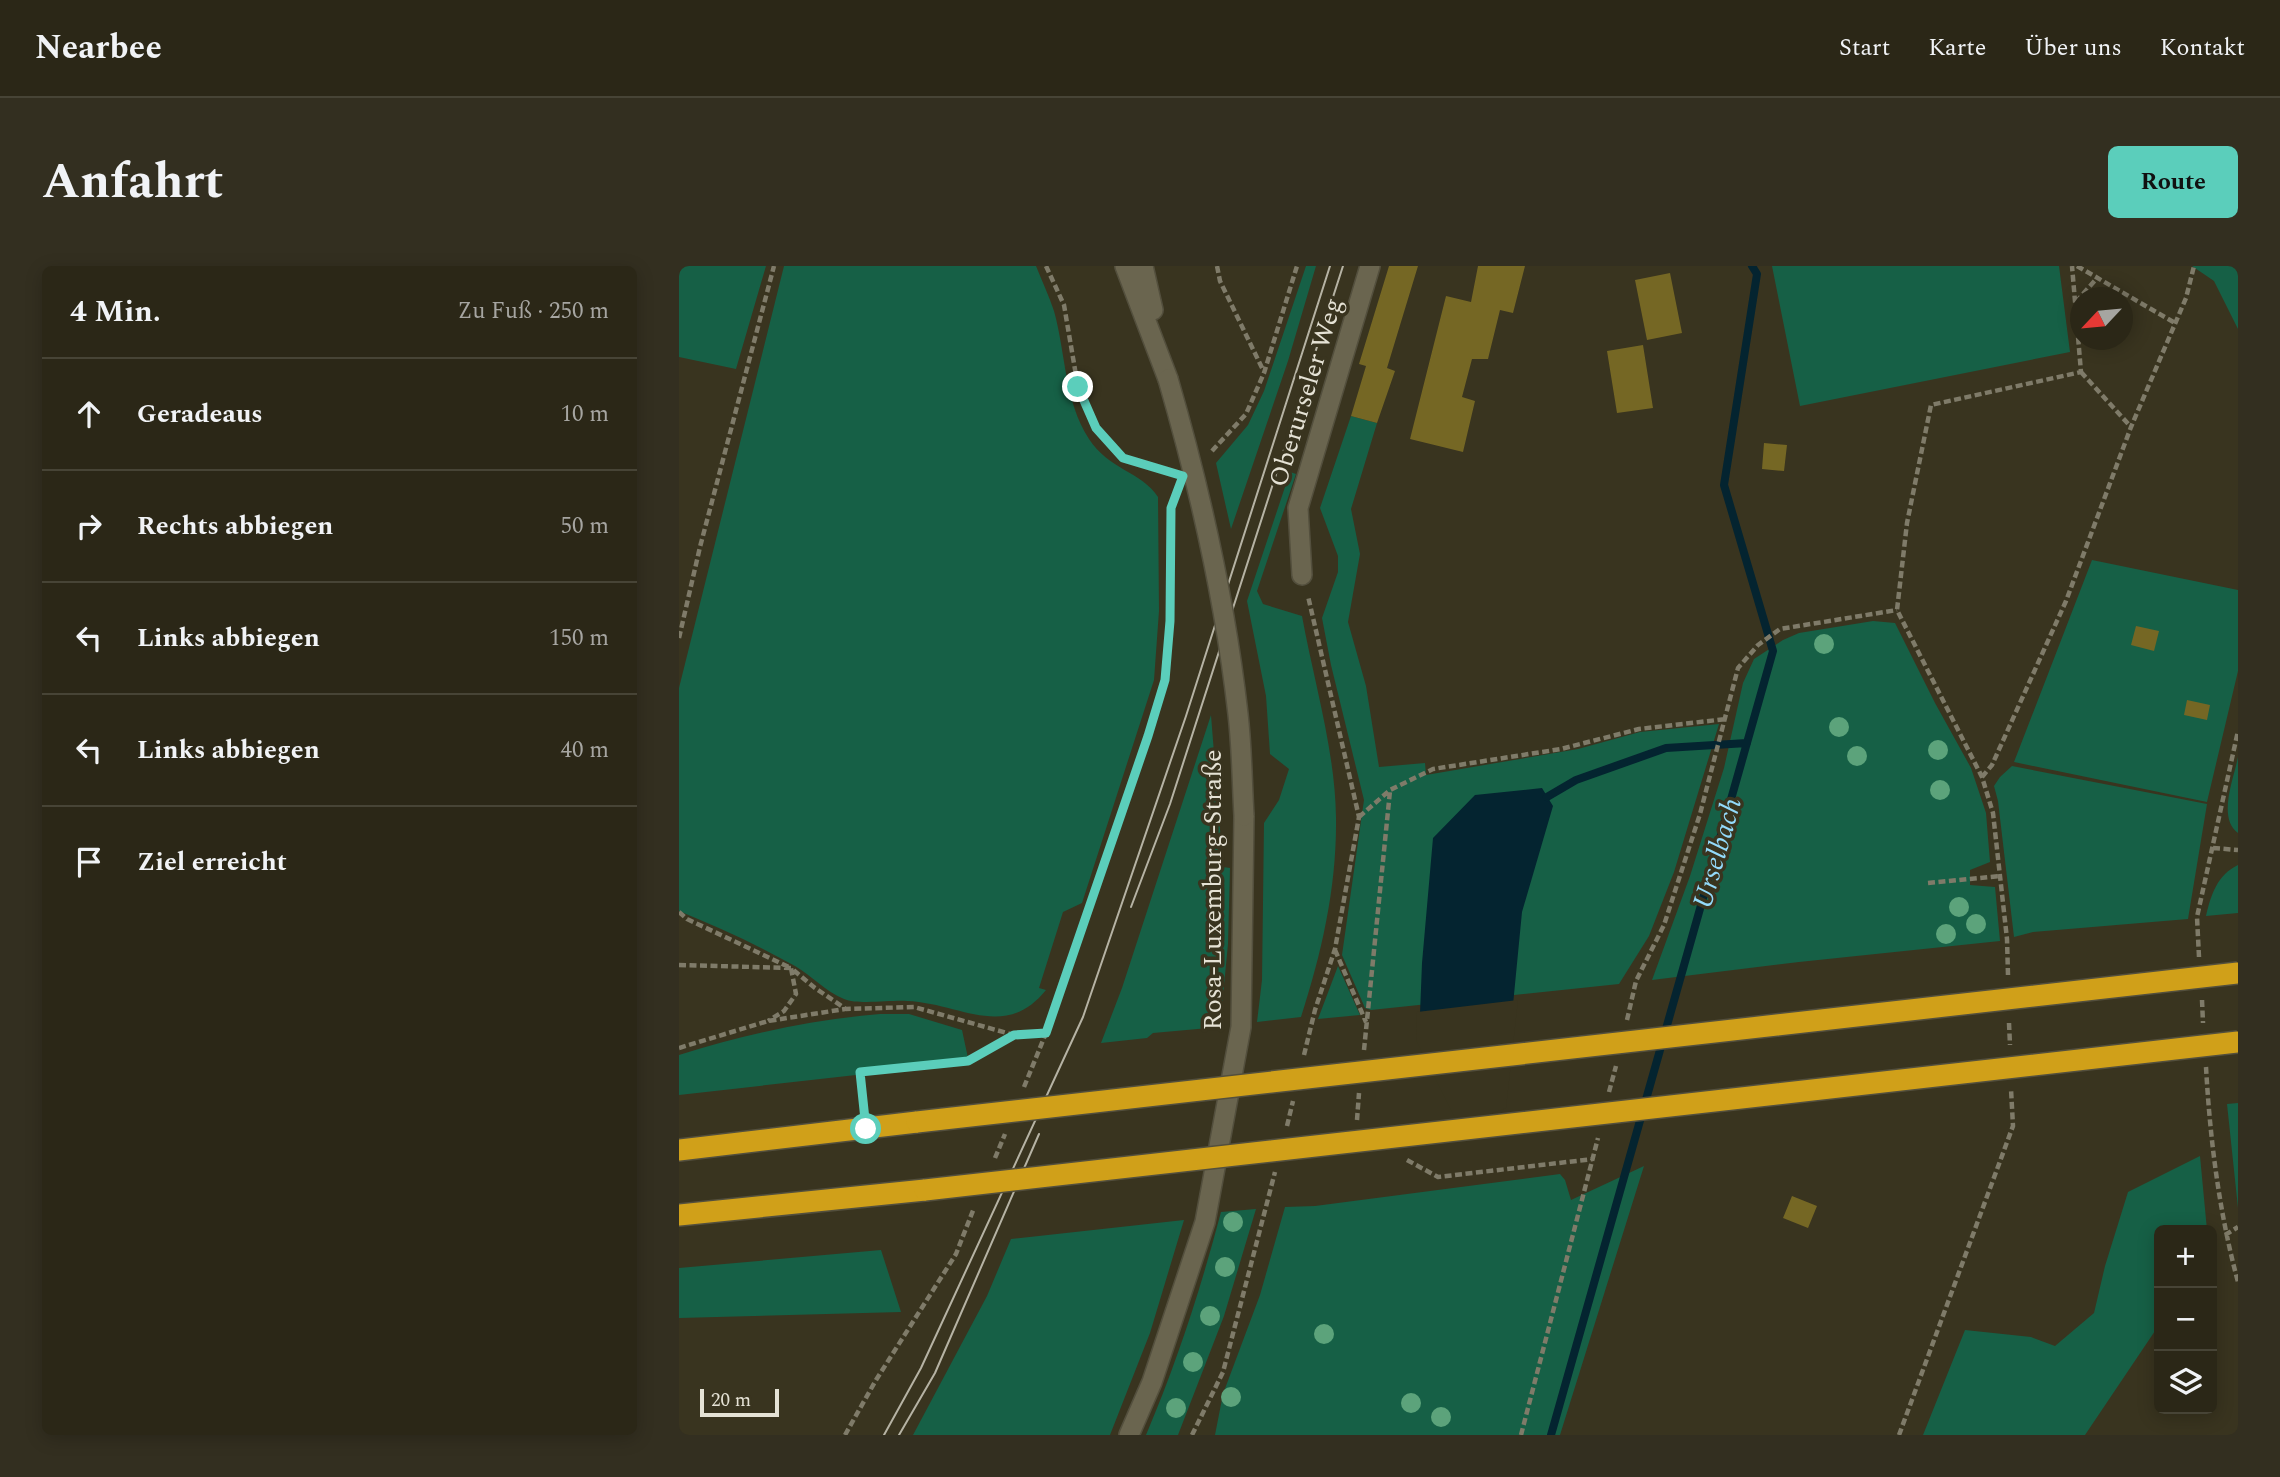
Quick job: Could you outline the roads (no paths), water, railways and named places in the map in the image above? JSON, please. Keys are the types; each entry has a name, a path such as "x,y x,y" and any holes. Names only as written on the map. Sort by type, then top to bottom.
{"highway":[{"path":"679,1150 2238,973"},
{"path":"679,1215 925,1190 2238,1042"}],"main road":[{"name":"Rosa-Luxemburg-Straße","path":"1125,266 1168,379"},
{"name":"Rosa-Luxemburg-Straße","path":"1129,1435 1160,1358 1205,1222 1241,1027 1244,816 1239,716 1219,582 1193,465 1168,379 1143,266"},
{"name":"Oberurseler Weg","path":"1302,575 1298,508 1370,266"}],"water":[{"path":"1542,788 1553,806 1522,912 1503,1108 1419,1039 1422,963 1433,838 1475,795"}],"waterway":[{"name":"Urselbach","path":"1551,1435 1773,651 1724,485 1757,274 1752,266"},
{"path":"1547,797 1576,780 1666,748 1747,743"}],"tram line":[{"path":"884,1435 921,1368 1083,1017 1186,716 1330,266"},
{"path":"1131,907 1170,804 1343,266"},
{"path":"899,1435 935,1373 1039,1134"}]}
